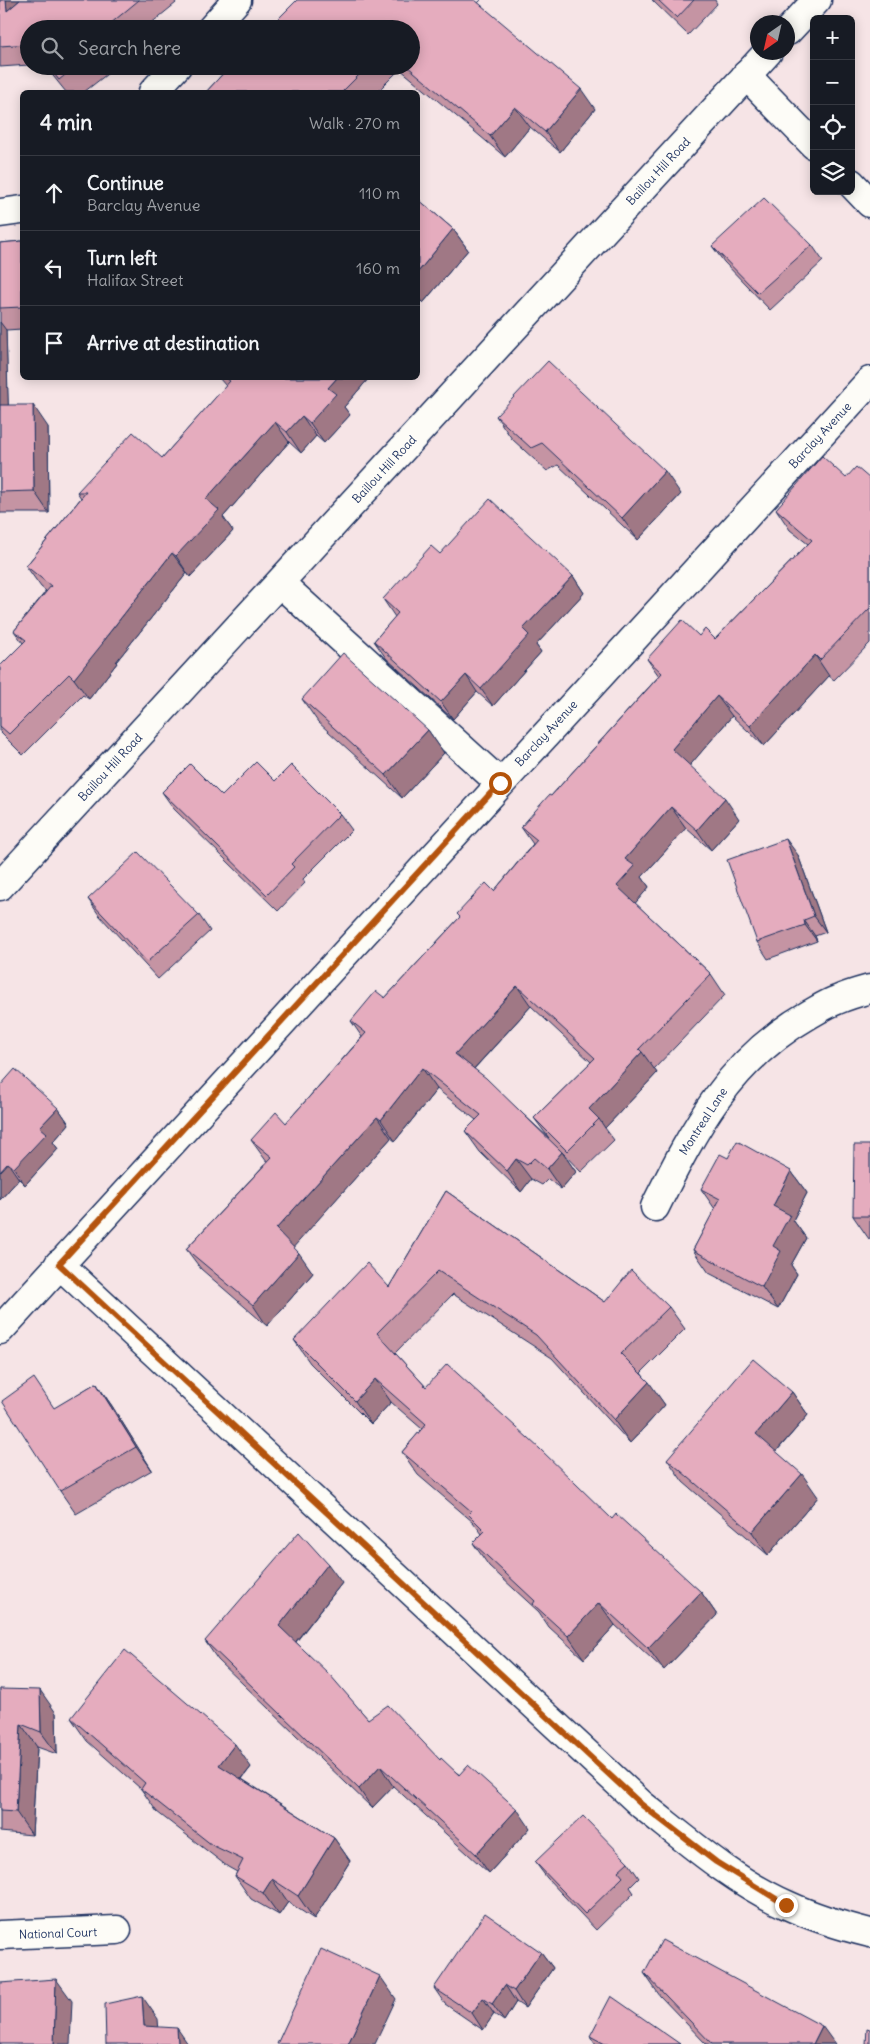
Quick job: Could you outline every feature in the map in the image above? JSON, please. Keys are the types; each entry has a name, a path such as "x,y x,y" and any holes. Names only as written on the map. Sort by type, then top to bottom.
{"street":[{"path":"219,20 237,0"},
{"path":"795,24 817,0"},
{"name":"Baillou Hill Road","path":"4,873 280,583 761,60"},
{"path":"155,90 169,75"},
{"path":"746,76 810,141"},
{"path":"855,187 870,203"},
{"path":"0,213 20,210"},
{"name":"Barclay Avenue","path":"0,1330 870,381"},
{"path":"280,583 500,783"},
{"name":"Montreal Lane","path":"655,1208 683,1151 712,1103 747,1060 786,1028 836,1000 870,989"},
{"path":"59,1264 642,1805 716,1862 786,1905 842,1926 870,1933"},
{"name":"National Court","path":"0,1935 117,1930"}],"building":[{"path":"0,0 6,0 7,11 20,0 139,0 115,20 20,20 20,45 0,46"},
{"path":"297,0 475,0 581,89 545,132 515,107 490,136 418,75 420,75 420,20 277,20"},
{"path":"658,0 694,0 677,18"},
{"path":"55,75 65,75 59,80"},
{"path":"222,75 359,75 344,90 208,90"},
{"path":"764,198 812,245 758,293 712,246"},
{"path":"420,201 453,229 420,270"},
{"path":"20,241 20,307 0,308 0,243"},
{"path":"548,361 665,471 622,518 542,443 531,448 496,416"},
{"path":"229,380 335,380 328,388 336,394 310,423 302,416 287,432 275,422 206,499 219,510 176,556 172,553 74,679 69,674 9,734 0,726 0,666 26,640 14,631 51,586 26,566 86,492 77,492 133,432 162,458 230,381"},
{"path":"0,405 33,405 34,491 0,492"},
{"path":"822,456 846,478 856,467 870,479 870,608 820,660 815,655 750,726 717,696 672,749 725,798 697,830 671,807 625,859 635,866 617,886 711,974 639,1049 642,1052 589,1109 599,1119 567,1151 534,1118 595,1058 517,986 455,1054 486,1078 562,1152 547,1169 534,1158 527,1165 516,1159 507,1171 465,1131 481,1115 422,1068 381,1120 377,1117 276,1229 299,1253 253,1305 186,1249 272,1157 251,1140 276,1112 286,1123 366,1033 351,1021 376,991 385,998 460,917 457,914 486,883 494,891 537,840 521,827 662,673 647,659 682,620 699,636 705,629 715,639 812,540 776,509"},
{"path":"490,499 573,576 523,629 529,635 481,689 466,675 441,702 374,641 398,613 383,599 431,546 440,554"},
{"path":"343,653 428,730 386,775 302,699"},
{"path":"256,762 275,781 291,765 340,814 291,864 294,867 267,895 162,792 190,764 222,796"},
{"path":"786,839 814,916 804,920 805,925 757,942 727,860"},
{"path":"138,852 199,915 147,962 88,899"},
{"path":"15,1069 58,1108 40,1127 47,1133 14,1168 8,1163 0,1172 0,1086"},
{"path":"737,1141 791,1171 773,1206 790,1215 773,1246 781,1251 762,1287 693,1250 720,1199 701,1189 720,1154 728,1158"},
{"path":"854,1145 870,1145 870,1216 853,1216"},
{"path":"446,1191 605,1302 631,1270 669,1307 621,1354 649,1382 614,1420 536,1335 438,1271 377,1333 426,1387 447,1364 540,1449 612,1519 616,1514 701,1592 648,1648 599,1603 568,1636 533,1604 535,1601 473,1543 485,1531 468,1514 471,1511 402,1452 426,1424 375,1379 355,1401 294,1340 367,1263 389,1287"},
{"path":"753,1359 792,1392 756,1434 802,1474 752,1532 667,1459"},
{"path":"34,1378 54,1408 96,1383 136,1447 60,1491 2,1401"},
{"path":"299,1532 328,1564 279,1626 330,1675 368,1719 388,1705 440,1760 441,1758 459,1775 468,1765 517,1809 476,1854 380,1766 359,1789 205,1641"},
{"path":"125,1650 235,1744 219,1765 334,1838 298,1896 272,1879 263,1893 235,1876 243,1860 212,1845 141,1789 145,1783 71,1718"},
{"path":"0,1689 40,1690 41,1732 21,1724 16,1812 0,1811"},
{"path":"583,1816 628,1862 618,1871 623,1877 585,1914 535,1862"},
{"path":"485,1913 541,1952 514,1991 505,1985 492,2004 483,1998 472,2013 434,1988"},
{"path":"662,1940 822,2026 813,2044 712,2044 644,1973"},
{"path":"321,1949 380,1976 348,2044 277,2044"},
{"path":"56,1979 54,2044 0,2044 0,1983"},
{"path":"142,1996 144,2026 177,2028 178,2044 106,2044 105,2004"},
{"path":"611,1996 680,2044 605,2044 590,2036"},
{"path":"867,2028 870,2029 870,2044 866,2044"}],"route":[{"path":"500,783 59,1264 642,1805 716,1862 742,1880 786,1905"}]}
